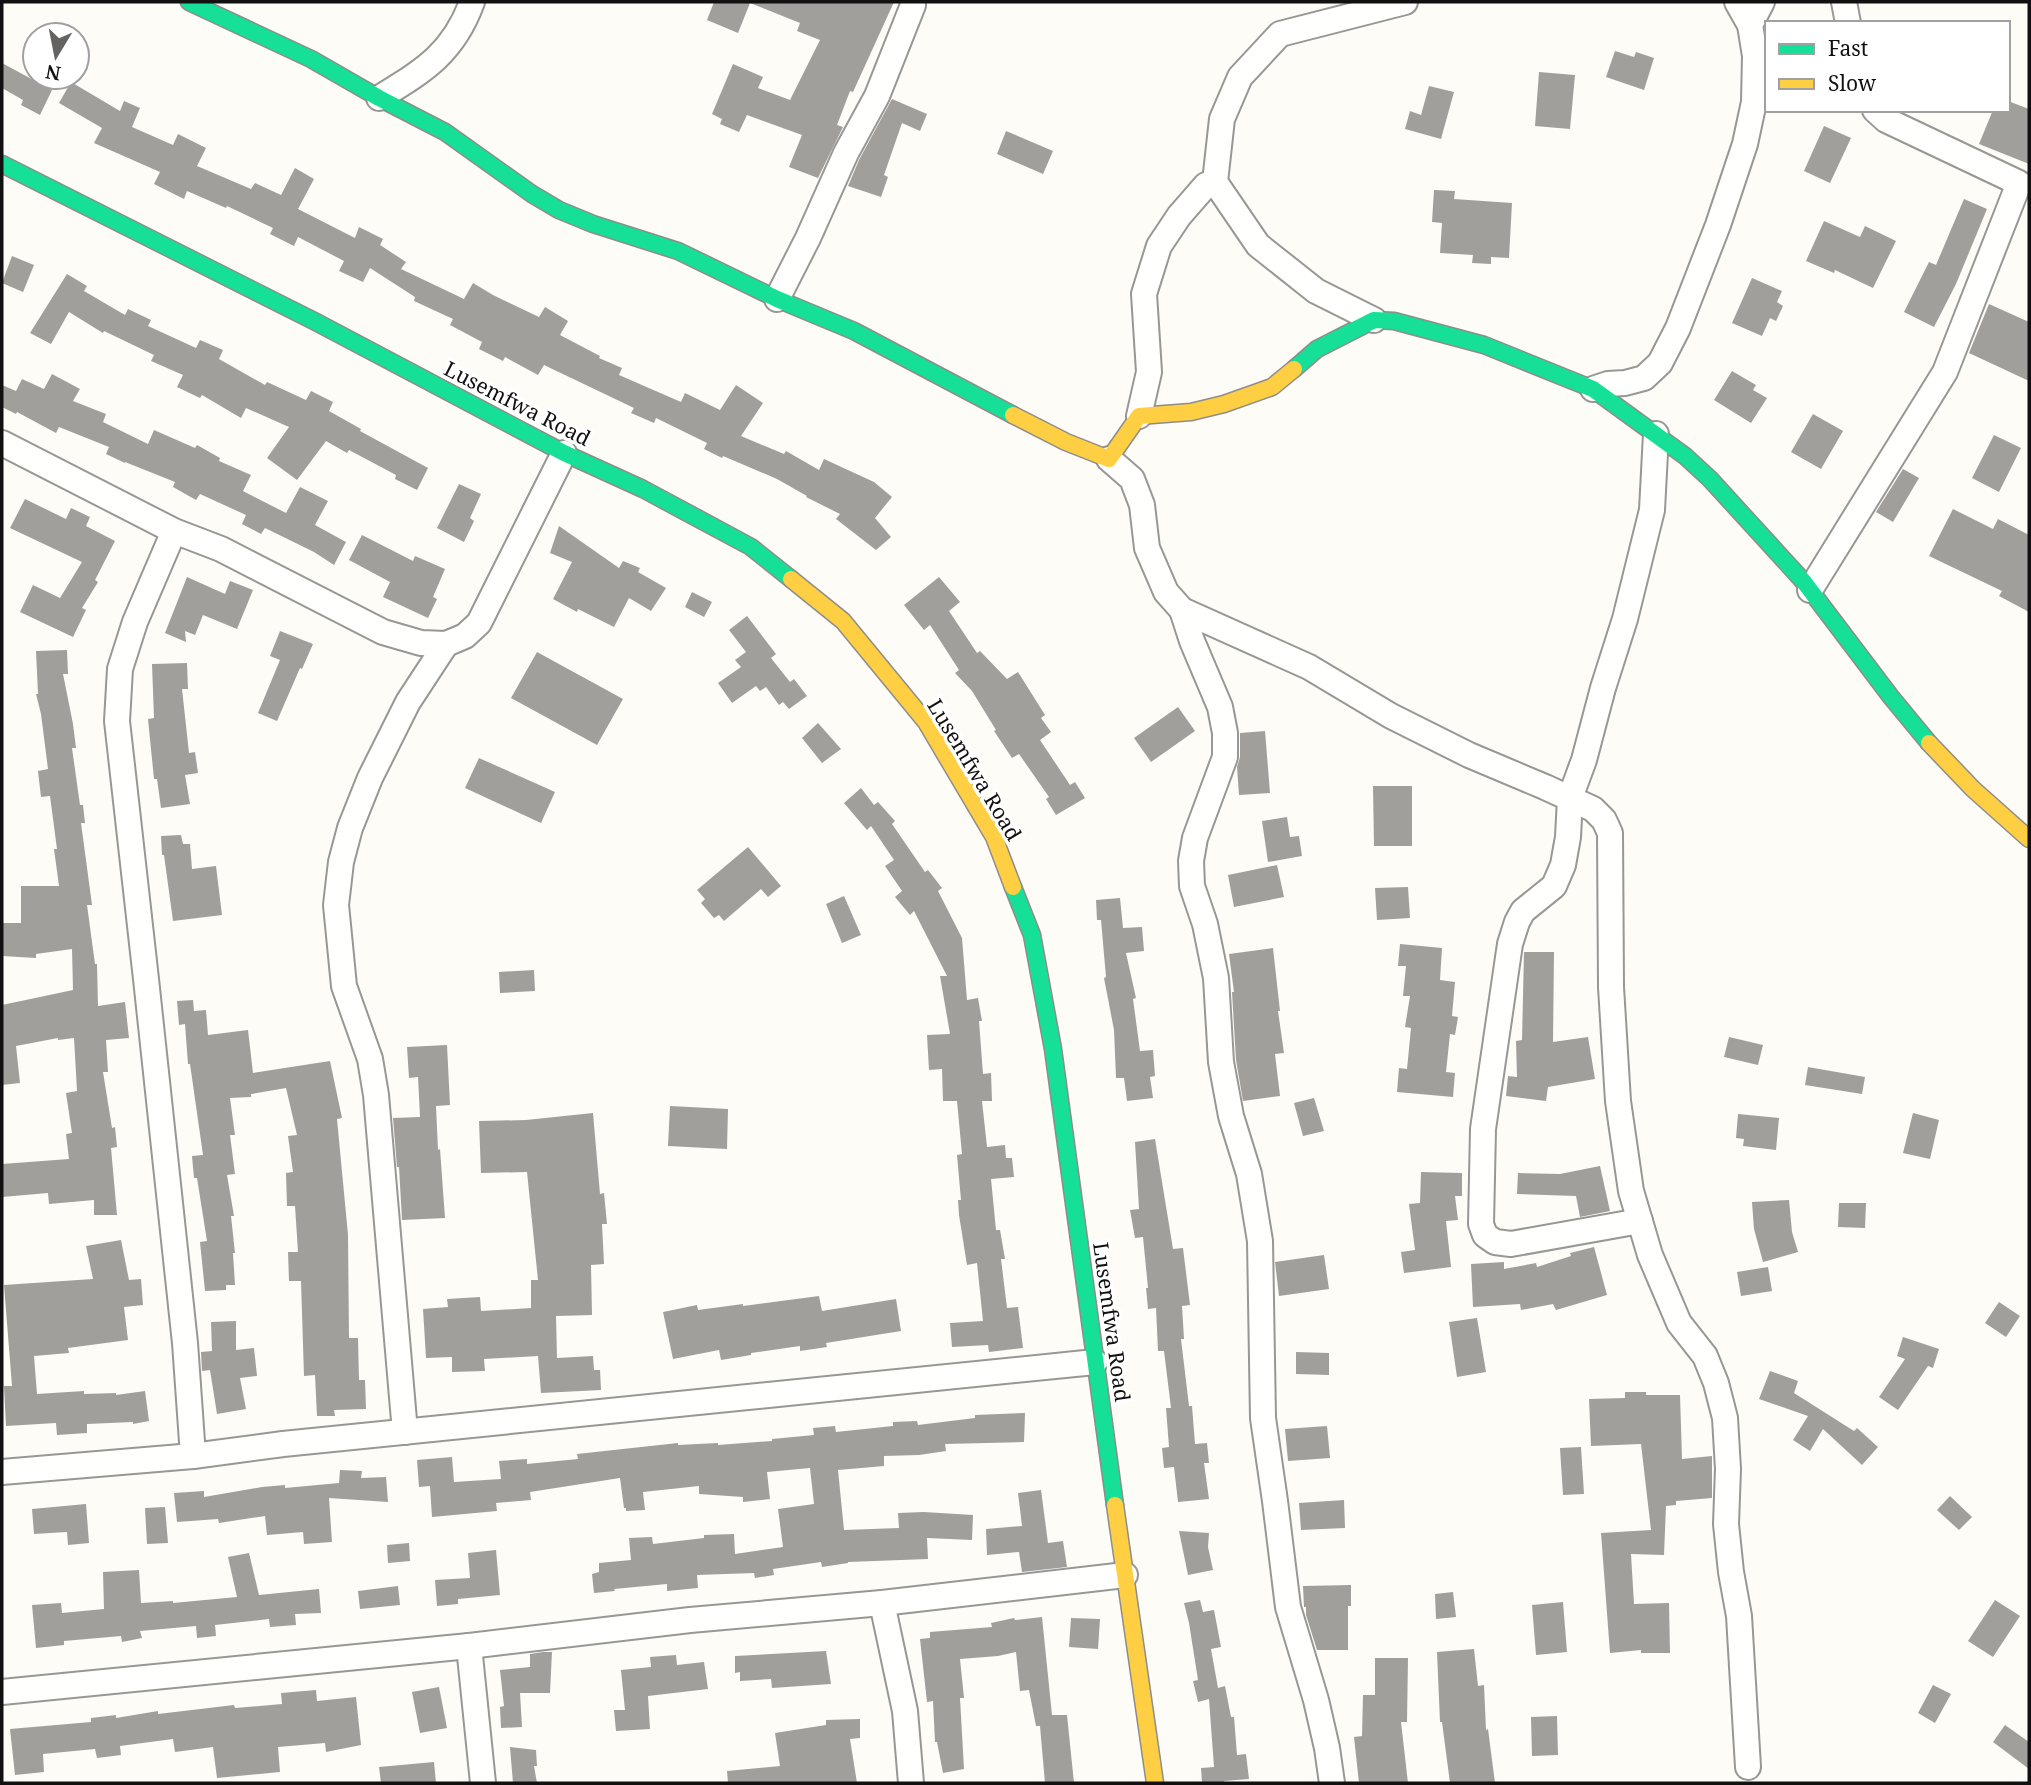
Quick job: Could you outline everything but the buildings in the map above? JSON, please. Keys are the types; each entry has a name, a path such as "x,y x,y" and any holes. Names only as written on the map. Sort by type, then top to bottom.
{"street":[{"path":"189,2 311,59 379,99 445,132 531,194 559,210 593,224 678,251 777,299 854,331 1033,426 1109,459 1132,479 1142,505 1147,548 1166,592 1182,610 1220,707 1225,733 1225,757 1195,838 1191,861 1192,886 1205,924 1216,978 1221,1062 1231,1116 1249,1174 1260,1241 1263,1418 1287,1606 1316,1700 1332,1783"},
{"path":"379,99 422,72 445,51 461,27 472,2"},
{"path":"1405,2 1280,34 1240,77 1222,119 1215,182 1258,244 1316,291 1374,320 1394,321 1484,345 1592,389 1685,456 1710,479 1810,590 1933,748 1973,789 2029,839"},
{"path":"1592,389 1644,378 1660,363 1678,328 1718,225 1745,145 1754,102 1755,56 1750,25 1737,2"},
{"path":"1750,25 1762,2"},
{"path":"1844,2 1848,21"},
{"path":"777,299 846,153 877,96 913,5"},
{"path":"1810,590 1945,372 2019,183 1886,120 1877,112"},
{"name":"Lusemfwa Road","path":"2,164 316,322 564,453 643,489 751,547 843,621 926,722 994,837 1032,935 1053,1048 1155,1783"},
{"path":"1109,459 1139,416 1149,372 1144,294 1159,246 1179,216 1206,185 1215,182"},
{"path":"1139,416 1191,412 1272,387 1317,349 1374,320"},
{"path":"1640,1221 1511,1244 1494,1242 1485,1235 1481,1224 1483,1129 1510,944 1523,911 1554,886 1563,865 1570,798 1584,760 1625,620 1652,510 1656,434"},
{"path":"2,443 174,531 220,549 383,632 421,643 446,644 465,636 479,623 564,453"},
{"path":"174,531 135,622 120,669 117,721 185,1343 193,1455"},
{"path":"1182,610 1309,667 1391,716 1469,755 1593,809 1604,820 1610,833 1611,987 1618,1101 1630,1191 1650,1255 1679,1323 1705,1356 1716,1383 1725,1418 1728,1469 1726,1524 1739,1616 1748,1767"},
{"path":"405,1433 376,1095 370,1059 344,986 336,905 341,862 349,828 370,778 408,702 446,644"},
{"path":"2,1472 193,1455 1095,1362"},
{"path":"2,1692 469,1646 690,1620 882,1603 1125,1575"},
{"path":"882,1603 905,1711 911,1783"},
{"path":"469,1646 483,1783"}],"traffic: fast":[{"path":"189,2 311,59 445,132 559,210 593,224 678,251 777,299 854,331 1013,415"},
{"path":"2,164 316,322 564,453 643,489 751,547 791,579"},
{"path":"1294,369 1317,349 1374,320 1394,321 1484,345 1593,389 1685,456 1710,479 1804,582 1929,743"},
{"path":"1013,887 1032,935 1053,1049 1115,1505"}],"traffic: slow":[{"path":"1013,415 1066,442 1109,459 1139,416 1191,412 1224,404 1272,387 1294,369"},
{"path":"791,579 843,621 926,722 994,837 1013,887"},
{"path":"1929,743 1973,789 2029,839"},
{"path":"1115,1505 1155,1783"}]}
